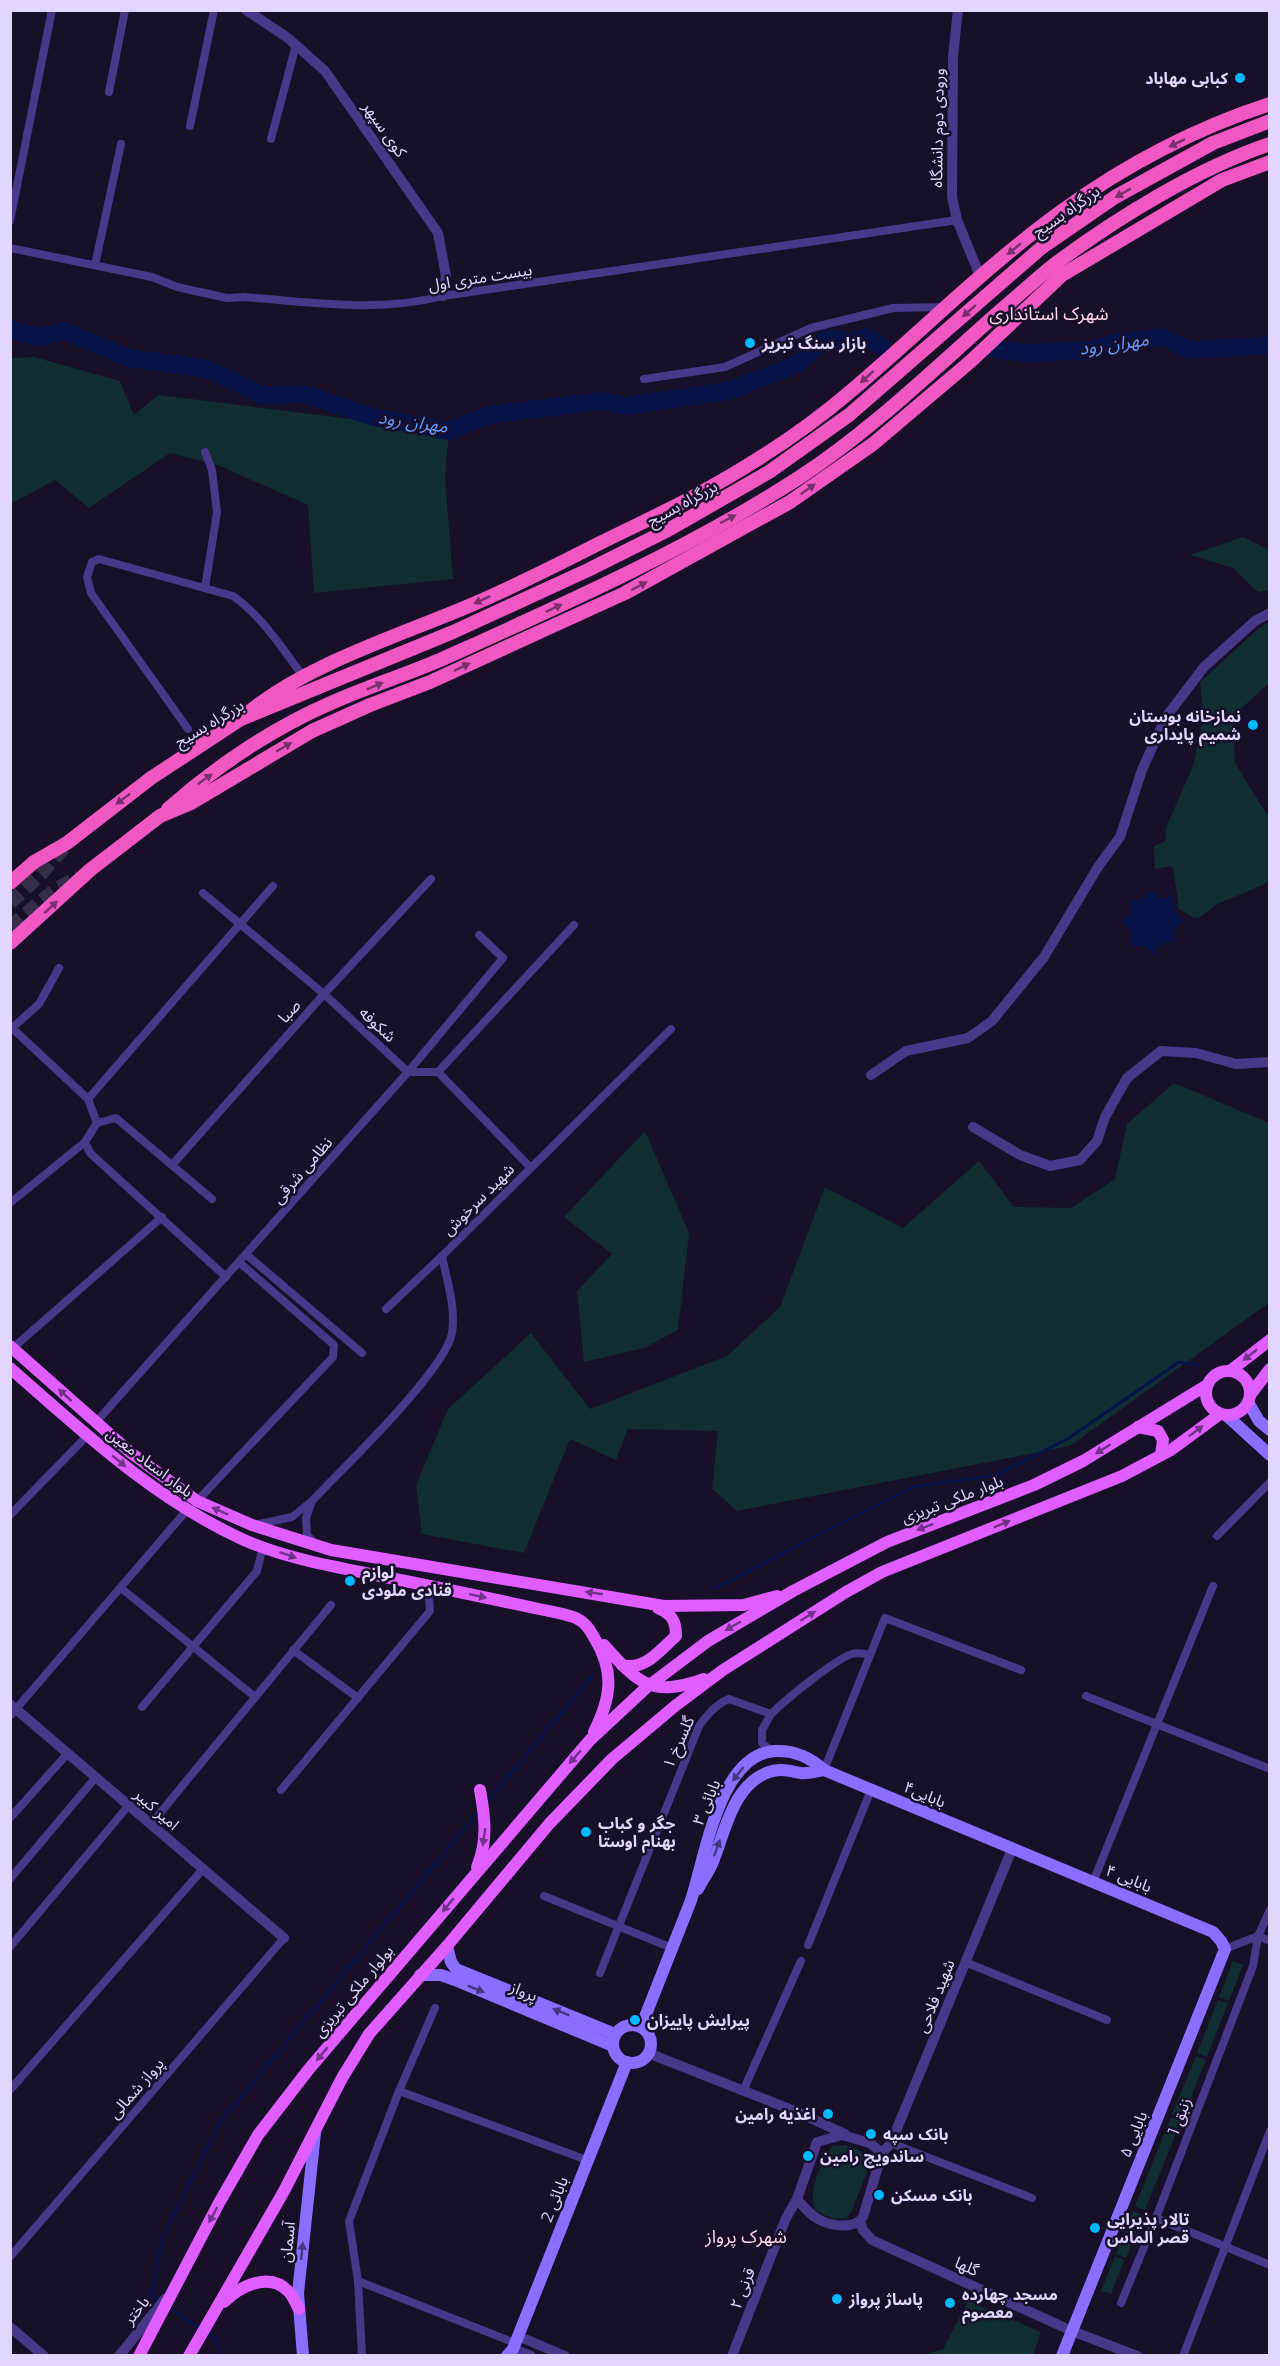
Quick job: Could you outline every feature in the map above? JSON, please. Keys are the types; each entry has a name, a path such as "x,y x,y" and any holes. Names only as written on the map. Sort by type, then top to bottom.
{"highway":[{"path":"241,719 264,700 304,677 474,604 692,498 781,445 850,393 980,276 1061,212 1100,186 1165,149 1206,128 1269,104"},
{"name":"بزرگراه بسیج","path":"10,883 34,862 67,843 151,778 241,719 453,632 588,570 668,530 769,472 849,415 1041,248 1115,197 1213,143 1269,121"},
{"path":"1206,128 1213,143"},
{"path":"10,943 90,870 160,816 191,803 312,731 430,682 615,598 789,502 873,444 971,361 1058,270 1141,206 1213,166 1269,144"},
{"path":"1058,270 1222,180 1269,162"}],"main road":[{"path":"1269,1340 1230,1371 1216,1374 1207,1385 1206,1399 1209,1405 1223,1414 1269,1455"},
{"name":"بلوار استاد معین","path":"11,1347 131,1453 197,1501 252,1525 319,1546 664,1606 744,1605 793,1592"},
{"name":"بلوار استاد معین","path":"10,1368 87,1436 154,1490 245,1540 302,1560 544,1610 577,1619 587,1626"},
{"path":"189,2355 315,2133 342,2078 369,2034 447,1946 549,1824 612,1759 720,1672 846,1592 882,1572 1122,1476 1161,1455 1223,1414 1239,1412 1269,1369"},
{"path":"1230,1371 1242,1376 1249,1388 1249,1399 1259,1421 1269,1430"},
{"name":"بلوار ملکى تبریزى","path":"647,1687 708,1641 793,1592 887,1542 1034,1485 1083,1461 1207,1385"},
{"path":"1138,1427 1158,1431 1163,1440 1161,1455"},
{"path":"622,1665 633,1668 643,1665 676,1636 676,1624 670,1613 649,1603"},
{"path":"587,1626 638,1680 659,1688 687,1685 720,1672"},
{"path":"587,1626 604,1654 609,1676 604,1713 590,1740"},
{"name":"بولوار ملکی تبریزی","path":"139,2355 141,2338 177,2284 258,2135 309,2069 590,1740 647,1687"},
{"path":"777,1751 789,1750 813,1760 824,1770"},
{"name":"بابائی ۳","path":"641,2027 691,1900 700,1862 711,1832 736,1773 751,1759 766,1751 777,1751"},
{"name":"بابائی ۳","path":"691,1900 711,1866 731,1813 744,1789 756,1779 770,1772 786,1769 803,1774 824,1770"},
{"name":"بابایی۴","path":"824,1770 1012,1849"},
{"path":"468,1881 478,1865 485,1839 486,1824 480,1790"},
{"name":"بابایی ۴","path":"1012,1849 1198,1924 1213,1932 1225,1949"},
{"name":"پرواز","path":"447,1946 451,1962 456,1969 614,2040"},
{"name":"۵ بابایی","path":"1062,2355 1225,1949"},
{"name":"پرواز","path":"420,1975 441,1976 454,1980 614,2040"},
{"path":"624,2026 641,2027 651,2042 648,2054 639,2061 627,2062 618,2056 614,2040 624,2026"},
{"name":"بابائی 2","path":"513,2348 627,2062"},
{"name":"آسمان","path":"303,2355 298,2293 315,2133"},
{"path":"214,2311 239,2289 253,2283 263,2282 271,2282 289,2292 299,2309"}],"street":[{"path":"10,221 52,10"},
{"path":"109,92 124,10"},
{"path":"190,126 214,10"},
{"name":"کوی سپهر","path":"246,10 288,38 325,71 438,233 446,276 442,296"},
{"name":"ورودی دوم دانشگاه","path":"958,10 953,56 952,197 957,220 980,276"},
{"path":"271,139 296,45"},
{"path":"95,266 121,144"},
{"name":"بیست متری اول","path":"10,248 152,277 177,287 227,298 244,297 352,307 420,302 442,296 957,220"},
{"path":"644,379 725,367 811,328 893,308 945,307"},
{"path":"205,452 212,470 218,512 205,588"},
{"path":"188,729 91,592 87,577 92,562 99,559 233,596 249,607 304,677"},
{"path":"871,1075 906,1051 968,1038 992,1021 1044,957 1098,867 1120,837 1142,770 1166,717 1204,667 1255,621 1269,613"},
{"name":"صبا","path":"172,1165 324,994 431,879"},
{"path":"88,1099 273,886"},
{"name":"شکوفه","path":"203,893 324,994 408,1072"},
{"path":"438,1072 574,925"},
{"name":"نظامی شرقی","path":"96,1422 408,1072 503,958 478,934"},
{"path":"59,968 39,1004 12,1028 88,1099 97,1123"},
{"name":"شهید سرخوش","path":"252,1525 292,1517 312,1502 406,1401 438,1363 452,1336 453,1313 442,1256 671,1029"},
{"path":"973,1127 1020,1155 1050,1166 1080,1160 1097,1141 1105,1117 1127,1078 1161,1051 1196,1053 1236,1064 1269,1062"},
{"path":"408,1072 438,1072 530,1167"},
{"path":"10,1203 85,1142 97,1123 116,1119 212,1199"},
{"path":"85,1142 90,1153 226,1277"},
{"path":"11,1347 162,1217"},
{"path":"247,1255 362,1353"},
{"path":"386,1309 442,1256"},
{"path":"197,1501 333,1357 334,1345 240,1263"},
{"path":"10,1515 87,1436"},
{"path":"1217,1536 1269,1482"},
{"path":"312,1502 306,1518 307,1535 319,1546"},
{"path":"13,1710 187,1510"},
{"path":"142,1707 257,1571 263,1546"},
{"path":"281,1790 430,1611 428,1586"},
{"path":"1093,1882 1213,1586"},
{"path":"120,1588 255,1697"},
{"path":"151,1824 331,1605"},
{"path":"824,1770 885,1618 1021,1670"},
{"path":"293,1650 358,1698"},
{"path":"777,1751 762,1743 762,1730 771,1714 783,1702 853,1653 870,1655"},
{"path":"1086,1696 1269,1769"},
{"name":"گلسرخ ۱","path":"619,1926 699,1726 719,1703 729,1699 771,1714"},
{"name":"امیر کبیر","path":"13,1710 68,1753 284,1938"},
{"path":"10,1818 68,1753"},
{"path":"10,1879 96,1777"},
{"path":"808,1945 871,1790"},
{"path":"10,1947 129,1805"},
{"name":"شهید فلاحی","path":"882,2153 891,2143 1012,1849"},
{"path":"10,2090 203,1869"},
{"path":"544,1896 672,1948"},
{"name":"زنبق 1","path":"1121,2303 1253,1966 1258,1936 1269,1910"},
{"path":"600,1973 619,1926"},
{"path":"1225,1949 1258,1936 1269,1941"},
{"name":"پرواز شمالی","path":"10,2257 284,1938"},
{"path":"743,2091 801,1961"},
{"path":"965,1962 1107,2020"},
{"path":"362,2355 358,2281 349,2221 399,2091 435,2008"},
{"path":"648,2054 797,2112 870,2143 882,2153 860,2221 851,2225 818,2219 797,2199 817,2142 813,2126 797,2112"},
{"path":"399,2091 587,2160"},
{"path":"1183,2355 1269,2131"},
{"path":"817,2142 842,2135 850,2136"},
{"path":"891,2143 1032,2198"},
{"name":"قرنی ۲","path":"732,2355 786,2218 797,2199"},
{"path":"1156,2218 1269,2265"},
{"name":"گلها","path":"860,2221 863,2230 872,2240 1072,2331 1137,2355"},
{"path":"358,2281 531,2355"},
{"path":"10,2327 44,2355"},
{"name":"باختر","path":"118,2355 141,2338"},
{"path":"513,2348 565,2355"}],"green space":[{"path":"34,357 120,381 134,415 158,395 449,431 445,478 453,579 314,593 308,505 220,466 170,453 89,508 55,480 11,504 11,358"},
{"path":"1243,537 1269,552 1269,590 1258,592 1233,568 1190,555"},
{"path":"1269,622 1269,683 1232,717 1235,763 1267,815 1269,814 1269,879 1263,885 1217,904 1199,918 1194,918 1179,909 1173,866 1155,869 1154,846 1166,841 1165,830 1193,766 1203,718 1200,682 1259,628"},
{"path":"1174,1083 1269,1123 1269,1303 1070,1446 737,1511 712,1489 718,1431 628,1429 616,1460 570,1439 524,1553 422,1534 416,1485 448,1409 531,1333 590,1409 727,1356 780,1307 825,1187 903,1228 979,1161 1014,1207 1071,1208 1115,1179 1127,1124"},
{"path":"645,1131 689,1233 678,1330 644,1348 584,1362 577,1291 612,1254 564,1217"},
{"path":"1233,1961 1243,1965 1229,2001 1219,1997"},
{"path":"1218,2000 1228,2003 1207,2057 1197,2053"},
{"path":"1196,2056 1206,2060 1182,2119 1172,2114"},
{"path":"1171,2117 1181,2121 1145,2210 1135,2206"},
{"path":"846,2145 870,2158 870,2164 851,2213 846,2218 833,2219 816,2211 813,2203 814,2186 819,2169 832,2146"},
{"path":"1133,2211 1143,2215 1126,2258 1116,2254"},
{"path":"1115,2256 1124,2260 1111,2294 1101,2291"},
{"path":"968,2301 1041,2332 1033,2355 923,2355 943,2349"}],"shaded area":[{"path":"1151,890 1161,899 1173,896 1175,912 1183,921 1174,930 1175,943 1162,943 1153,955 1143,946 1131,946 1131,932 1121,922 1130,913 1131,900 1144,899"}],"waterway":[{"name":"مهران رود","path":"10,329 38,337 64,331 129,358 208,369 262,395 305,394 373,417 449,431 488,415 602,401 626,406 728,391 795,365 827,338 851,342 866,337 881,346"},
{"name":"مهران رود","path":"992,349 1027,353 1091,350 1114,343 1162,337 1189,350 1260,346 1270,343"},
{"path":"715,1588 912,1487 997,1475 1069,1438 1179,1362 1198,1365"},
{"path":"486,1803 593,1675"},
{"path":"160,2301 151,2295 162,2238 220,2122 480,1810"},
{"path":"168,2307 198,2327"},
{"path":"208,2334 215,2338 222,2356"}],"tunnel":[{"path":"10,903 42,873 66,845"},
{"path":"10,927 56,889 79,877"}],"place":[{"name":"کبابی مهاباد","path":"1240,78"},
{"name":"بازار سنگ تبریز","path":"750,343"},
{"name":"نمازخانه بوستان شمیم پایداری","path":"1253,725"},
{"name":"لوازم قنادی ملودی","path":"350,1581"},
{"name":"جگر و کباب بهنام اوستا","path":"586,1832"},
{"name":"پیرایش پاییزان","path":"635,2020"},
{"name":"اغذیه رامین","path":"828,2114"},
{"name":"بانک سپه","path":"871,2134"},
{"name":"ساندویچ رامین","path":"808,2156"},
{"name":"بانک مسکن","path":"879,2195"},
{"name":"تالار پذیرایی قصر الماس","path":"1095,2228"},
{"name":"پاساژ پرواز","path":"837,2299"},
{"name":"مسجد چهارده معصوم","path":"950,2303"}],"district":[{"name":"شهرک استانداری","path":"1049,314"},
{"name":"شهرک پرواز","path":"746,2237"}]}
